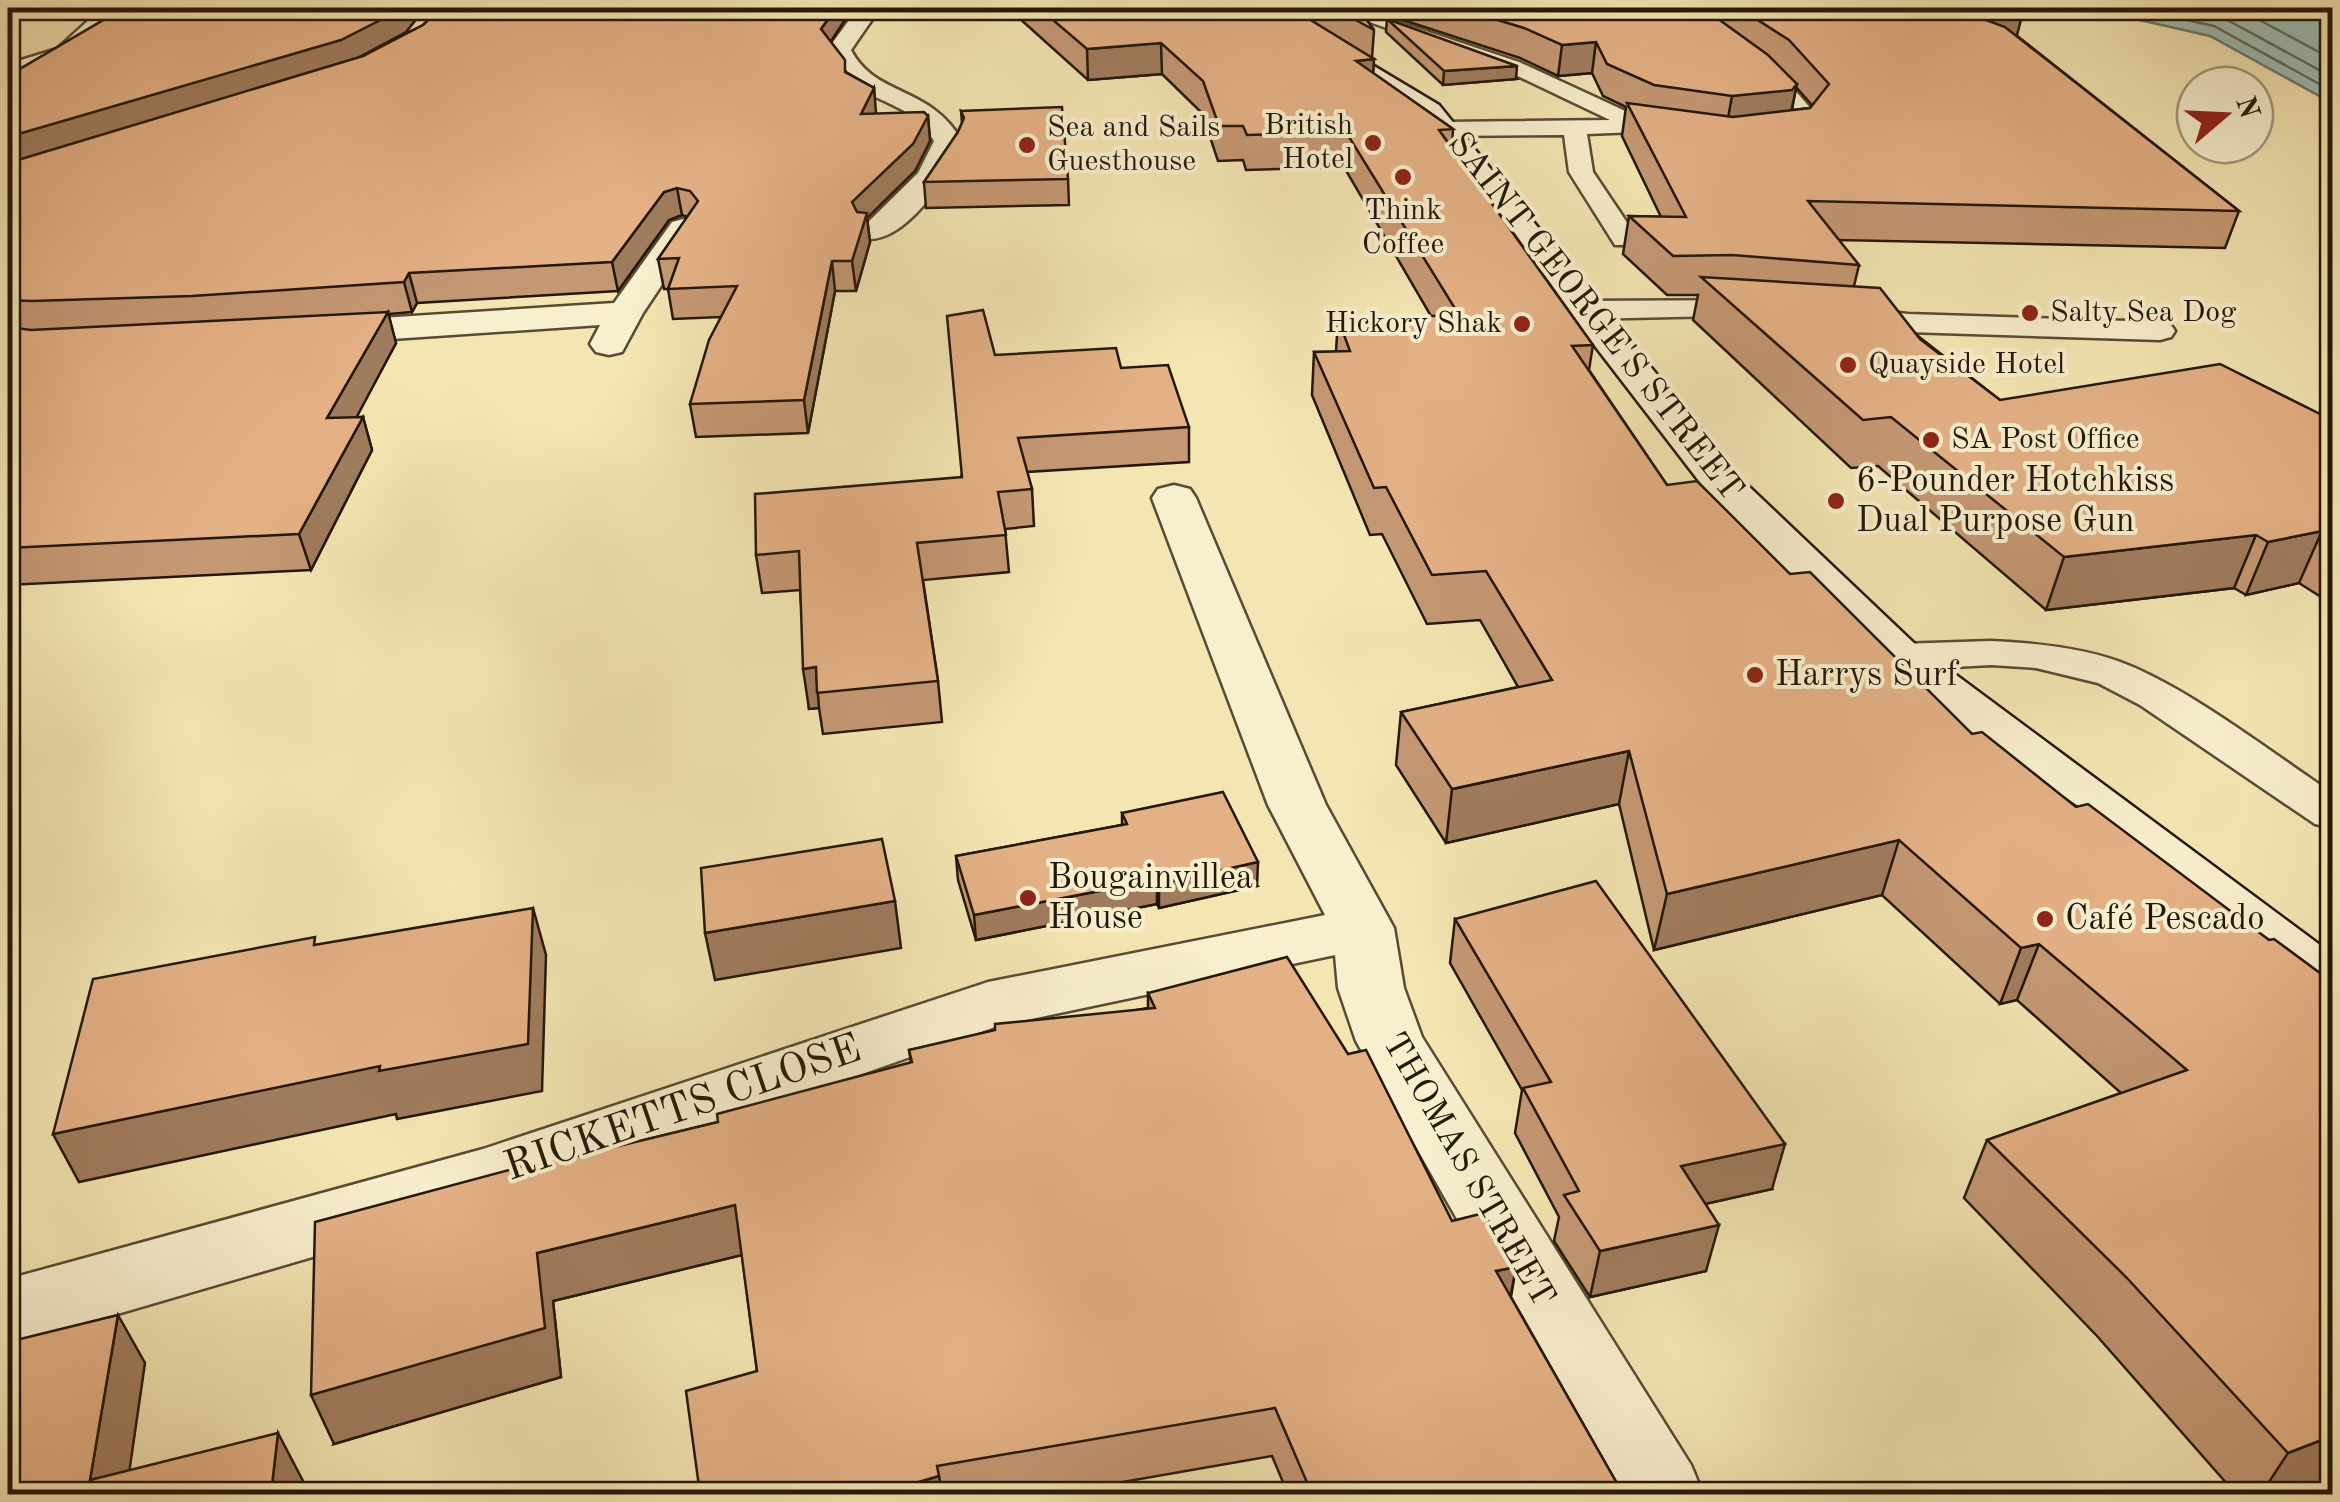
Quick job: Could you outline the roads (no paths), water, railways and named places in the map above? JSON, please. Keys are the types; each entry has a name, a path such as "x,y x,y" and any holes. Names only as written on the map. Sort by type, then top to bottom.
{"street":[{"path":"8,72 66,54 116,8"},
{"path":"869,8 838,50 843,67 869,86 935,118 948,141 944,158 932,173 875,231"},
{"name":"SAINT GEORGE'S STREET","path":"1262,8 1413,98 1447,129 1583,310 1727,489 1899,656 2332,987"},
{"path":"606,350 624,312 683,229"},
{"path":"280,336 624,312"},
{"name":"THOMAS STREET","path":"1174,498 1297,805 1363,928 1371,988 1390,1041 1660,1494"},
{"name":"RICKETTS CLOSE","path":"8,1314 487,1177 988,1005 1363,928"}],"lane":[{"path":"1339,8 1512,66 1642,127"},
{"path":"1674,8 1774,79 1807,117 1794,133 1740,140"},
{"path":"1447,129 1642,127 1710,139"},
{"path":"1574,129 1580,146 1581,172 1625,239"},
{"path":"1583,310 1724,307 1790,311"},
{"path":"1823,314 1908,323 2160,331"},
{"path":"1899,656 2036,656 2112,672 2155,696 2332,814"}],"water":[{"path":"2087,8 2332,8 2332,103 2275,72 2275,65 2263,65 2210,36"}],"place":[{"name":"British Hotel","path":"1373,143"},
{"name":"Sea and Sails Guesthouse","path":"1027,145"},
{"name":"Think Coffee","path":"1403,177"},
{"name":"Salty Sea Dog","path":"2030,313"},
{"name":"Hickory Shak","path":"1522,324"},
{"name":"Quayside Hotel","path":"1848,365"},
{"name":"SA Post Office","path":"1931,440"},
{"name":"6-Pounder Hotchkiss Dual Purpose Gun","path":"1836,501"},
{"name":"Harrys Surf","path":"1755,675"},
{"name":"Bougainvillea House","path":"1028,898"},
{"name":"Café Pescado","path":"2045,919"}]}
